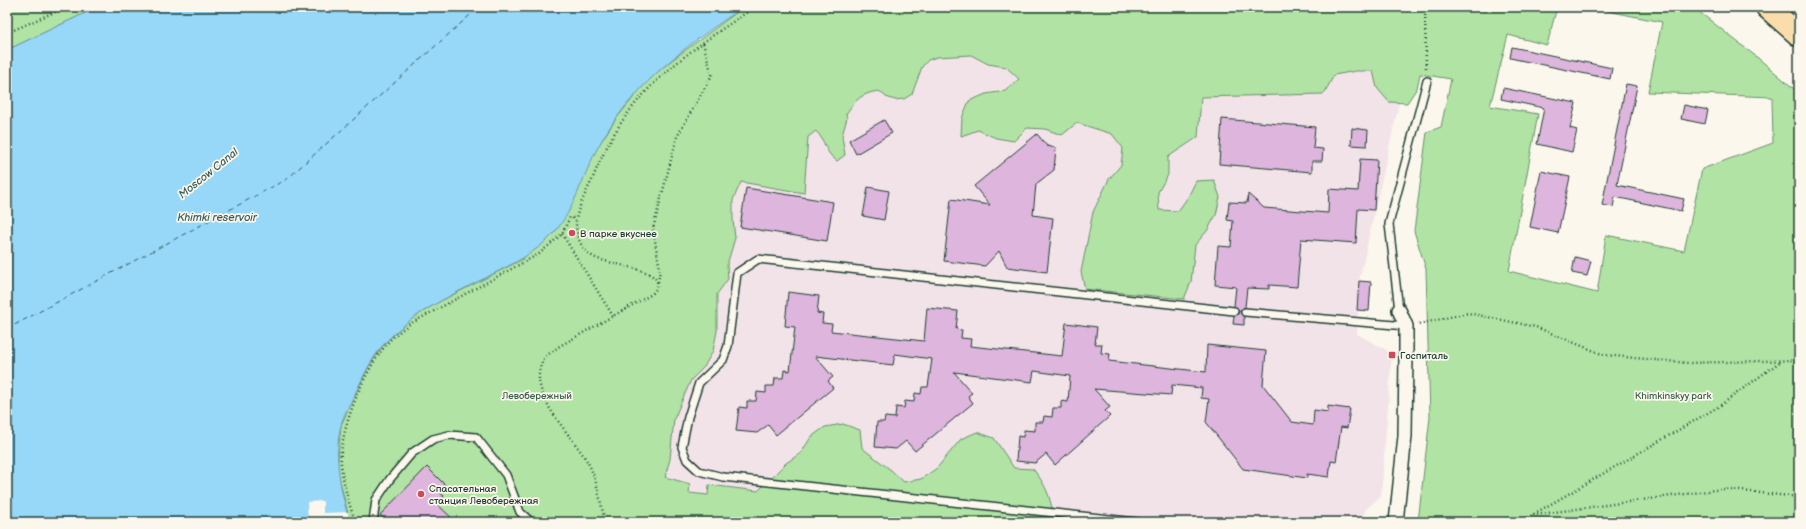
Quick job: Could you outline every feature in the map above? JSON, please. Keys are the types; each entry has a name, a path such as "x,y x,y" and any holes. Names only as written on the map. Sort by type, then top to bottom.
{"highway":[{"path":"1767,7 1799,35"}],"street":[{"path":"1396,522 1405,436 1406,326 1399,310"}],"lane":[{"path":"1399,310 1389,224 1427,81"},
{"path":"1137,522 723,477 699,471 687,460 682,447 688,417 698,383 723,360 728,346 737,273 758,258 1234,311"},
{"path":"1245,312 1406,326"},
{"path":"374,522 376,500 390,479 412,453 434,440 449,435 476,437 506,475 520,512 531,522"}],"path":[{"path":"7,33 66,7"},
{"path":"658,283 655,276 647,272 604,262 592,256 583,248 576,233 576,219 604,151 621,122 650,86 703,43 755,7"},
{"path":"1425,7 1427,81"},
{"path":"605,522 591,469 583,454 543,398 538,381 540,368 544,358 570,340 652,294 657,289 660,270 653,229 677,137 712,75 703,43"},
{"path":"356,522 346,487 341,455 345,428 360,390 376,360 391,339 408,325 438,307 539,254 562,234 570,217 576,219"},
{"path":"562,234 613,316"},
{"path":"1406,326 1468,313 1536,327 1604,356 1688,363 1799,360"},
{"path":"1520,522 1718,407 1782,360"},
{"path":"1531,515 1722,489 1799,497"}],"shaded area":[{"path":"863,7 1415,7 1400,99 1359,281 1357,334 1392,353 1381,496 1365,510 1363,522 1036,522 709,486 708,495 689,493 690,484 653,475 713,156"}],"green space":[{"path":"7,7 98,7 7,50"},
{"path":"744,7 1557,7 1547,45 1508,35 1490,106 1538,114 1509,271 1597,293 1606,235 1684,251 1702,169 1773,143 1772,97 1648,92 1662,22 1588,7 1693,7 1758,58 1799,93 1799,522 1418,522 1430,417 1426,269 1414,231 1427,132 1441,127 1451,79 1420,74 1417,88 1407,103 1389,102 1377,88 1373,71 1356,71 1334,75 1324,94 1201,97 1198,137 1168,157 1168,175 1158,192 1159,210 1178,211 1188,197 1196,181 1214,180 1220,197 1216,215 1207,231 1195,245 1191,282 1184,299 1085,289 1081,272 1093,212 1109,179 1121,165 1123,148 1112,134 1077,123 1062,135 1045,129 1027,128 1014,141 996,138 978,130 961,136 962,118 969,101 986,94 1005,91 1019,79 1006,67 988,64 971,55 937,57 928,60 922,67 912,94 904,99 895,100 886,97 879,91 863,95 846,114 847,118 842,136 845,155 837,161 827,150 816,131 808,137 804,193 741,182 733,200 735,238 727,265 728,279 717,294 717,331 713,351 704,367 691,380 674,419 670,459 665,477 690,484 689,493 708,495 709,485 758,491 786,463 801,453 811,437 825,427 843,424 860,430 862,448 904,482 921,479 937,468 961,439 977,432 994,438 1014,468 1033,469 1042,481 1047,492 1054,518 1088,522 350,522 337,469 341,425 368,368 384,344 408,321 437,303 523,259 616,119 646,82 672,60"}],"water":[{"name":"Khimki reservoir","path":"98,7 744,7 701,36 681,52 661,69 625,106 597,149 567,214 561,224 547,240 516,262 435,304 421,313 396,332 376,354 347,410 342,422 339,437 339,474 350,522 7,522 7,50"}],"pier":[{"path":"323,501 323,513 348,512 349,517 324,518 324,522 308,522 307,502"}],"building":[{"path":"1512,47 1612,68 1610,79 1510,58"},
{"path":"1626,84 1637,86 1617,185 1684,199 1681,211 1615,197 1613,207 1602,205"},
{"path":"1503,88 1576,103 1570,128 1577,130 1572,152 1537,144 1544,108 1501,99"},
{"path":"1684,105 1708,110 1705,124 1681,119"},
{"path":"1222,119 1315,127 1313,148 1323,149 1322,161 1312,161 1312,172 1219,164"},
{"path":"884,120 892,133 856,154 849,140"},
{"path":"1352,128 1368,130 1367,146 1351,145"},
{"path":"1037,134 1047,146 1056,148 1054,170 1036,184 1033,215 1053,218 1047,272 1007,267 999,251 985,266 944,261 951,199 990,205 974,186"},
{"path":"1360,159 1377,160 1374,210 1358,209 1356,243 1301,239 1297,287 1269,285 1269,289 1247,288 1245,307 1240,311 1244,317 1244,325 1233,324 1234,316 1238,314 1239,311 1234,306 1236,287 1215,285 1218,246 1231,247 1233,221 1227,220 1229,202 1247,203 1248,194 1264,208 1328,213 1329,189 1358,191"},
{"path":"1541,171 1570,177 1558,233 1530,227"},
{"path":"868,187 889,191 884,220 863,216"},
{"path":"746,188 833,202 827,241 740,227"},
{"path":"1575,257 1591,261 1587,276 1572,273"},
{"path":"1359,281 1371,282 1369,311 1357,310"},
{"path":"788,292 819,296 817,313 823,314 822,323 832,324 831,331 924,341 927,308 958,311 956,329 962,330 961,338 971,339 970,346 1062,356 1066,323 1097,327 1095,344 1102,344 1101,353 1110,354 1109,361 1206,372 1207,345 1266,351 1263,385 1292,422 1313,425 1314,410 1328,412 1328,406 1350,409 1347,428 1341,427 1336,462 1331,461 1329,477 1307,474 1307,478 1243,469 1206,422 1209,399 1201,398 1202,388 1172,385 1171,395 1094,389 1110,407 1105,411 1110,416 1055,465 1046,454 1035,463 1016,461 1018,436 1023,437 1024,430 1035,431 1035,422 1043,422 1044,416 1052,417 1053,408 1061,408 1061,401 1068,402 1070,376 1034,371 1032,382 954,372 972,393 968,396 973,403 915,451 906,441 896,449 875,447 877,422 884,422 885,417 895,418 896,407 904,408 905,401 914,402 915,393 921,394 922,387 928,387 932,359 895,354 893,365 815,356 833,377 828,381 833,388 776,435 768,425 757,433 736,431 739,407 747,408 747,401 756,401 757,392 766,393 766,386 774,386 775,378 783,378 784,370 790,371 795,327 785,326"},
{"name":"Спасательная станция Левобережная","path":"427,467 445,485 439,492 444,496 437,504 456,522 388,522 380,515"}],"ferry route":[{"path":"7,329 287,179 479,7"}],"place":[{"name":"В парке вкуснее","path":"572,233"},
{"name":"Госпиталь","path":"1392,355"},
{"name":"Спасательная станция Левобережная","path":"421,494"}],"water label":[{"name":"Moscow Canal","path":"208,173"}],"park label":[{"name":"Левобережный","path":"537,395"},
{"name":"Khimkinskyy park","path":"1673,395"}]}
